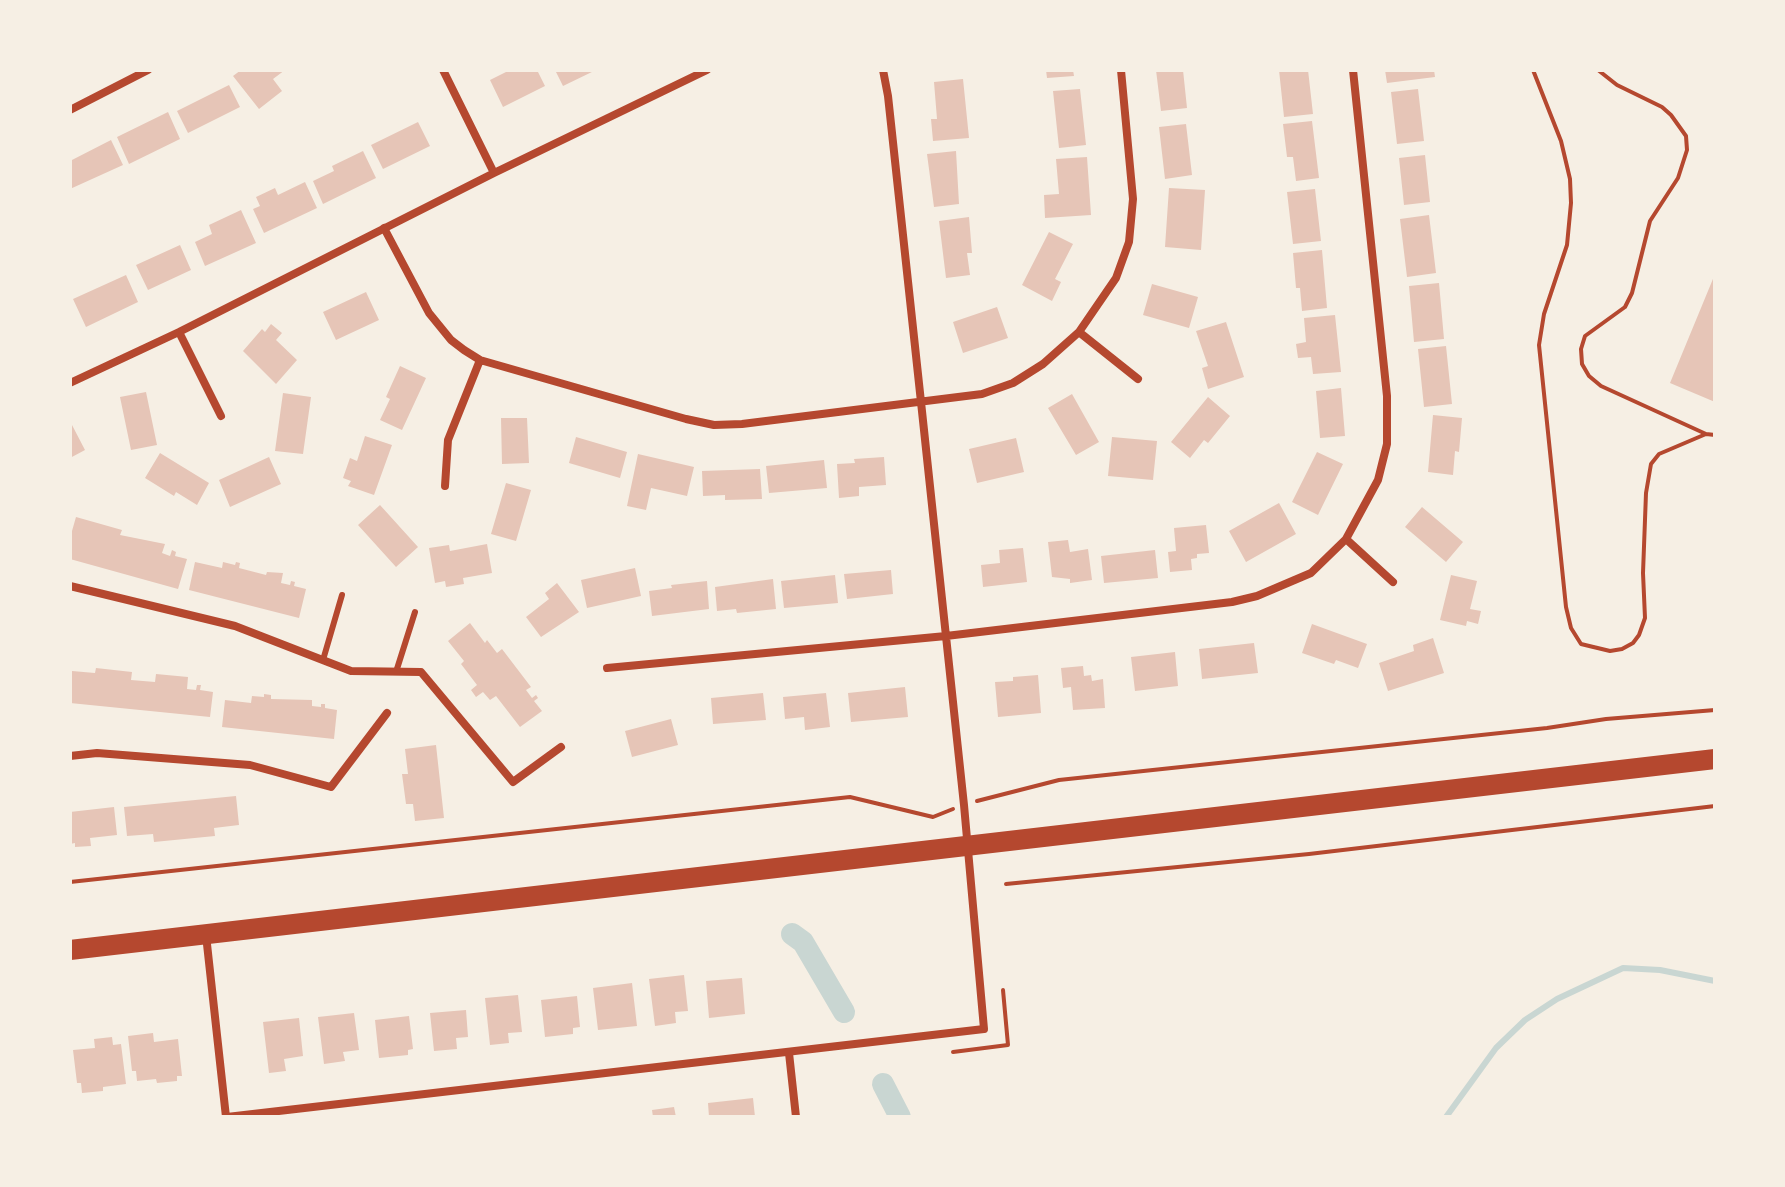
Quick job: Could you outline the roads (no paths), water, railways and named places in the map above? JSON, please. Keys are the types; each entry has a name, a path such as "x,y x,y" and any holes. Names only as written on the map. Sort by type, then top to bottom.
{"main road":[{"path":"70,950 1715,759"}],"street":[{"path":"70,110 148,70"},
{"path":"443,70 494,173"},
{"path":"70,383 707,70"},
{"path":"206,934 226,1117 984,1029 946,636 883,70"},
{"path":"384,228 438,325 457,345 480,360 686,419 714,425 742,424 982,394 1013,383 1043,364 1079,332 1116,278 1129,242 1133,180 1121,70"},
{"path":"607,668 946,636 1232,602 1257,596 1311,573 1346,539 1378,480 1389,421 1353,70"},
{"path":"179,332 221,416"},
{"path":"1079,332 1138,379"},
{"path":"445,486 448,440 480,360"},
{"path":"1346,539 1393,582"},
{"path":"70,586 235,626 351,671 421,672 513,782 561,747"},
{"path":"70,756 97,753 250,765 331,787 387,713"},
{"path":"789,1053 796,1117"}],"lane":[{"path":"323,660 342,595"},
{"path":"396,672 415,612"}],"waterway":[{"path":"792,934 803,942 844,1012"},
{"path":"1446,1117 1496,1048 1525,1020 1557,999 1623,968 1660,970 1715,981"},
{"path":"883,1084 900,1117"}]}
